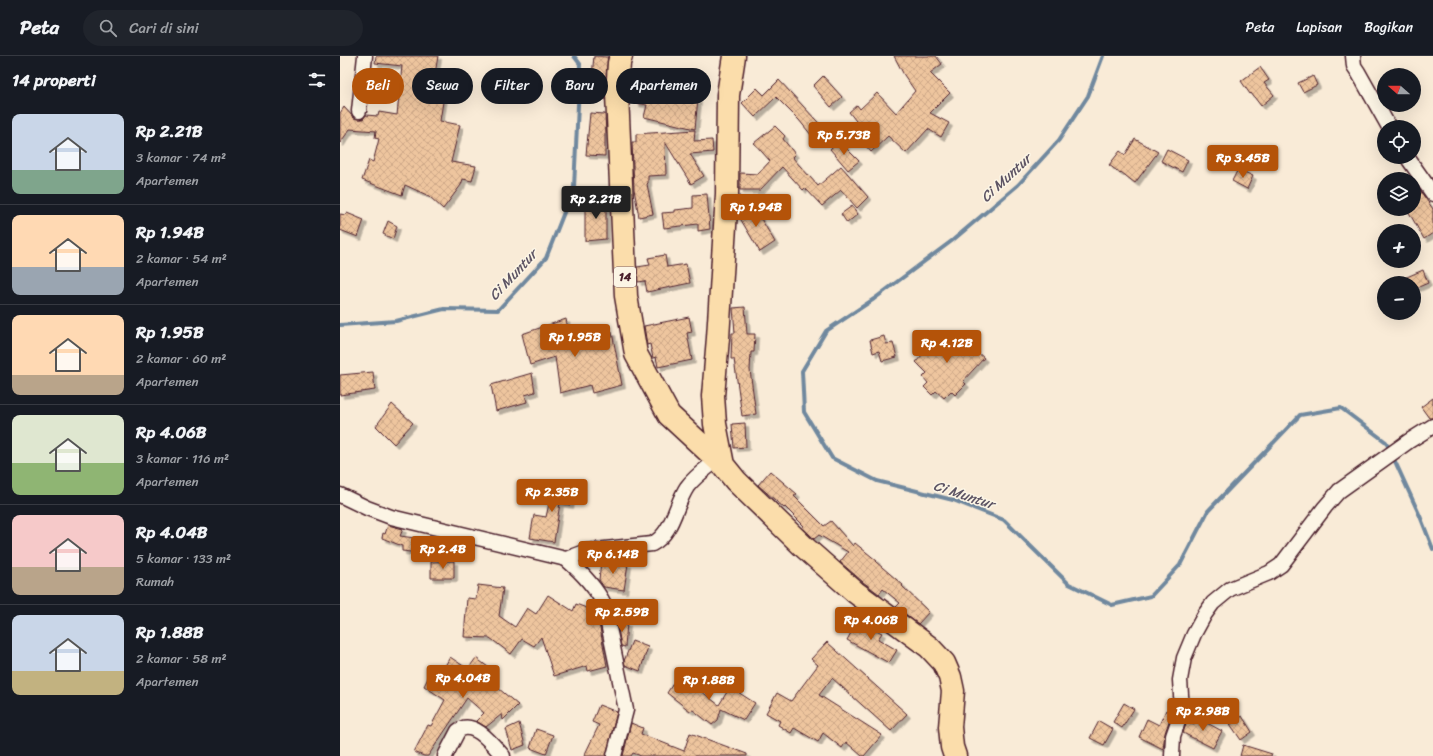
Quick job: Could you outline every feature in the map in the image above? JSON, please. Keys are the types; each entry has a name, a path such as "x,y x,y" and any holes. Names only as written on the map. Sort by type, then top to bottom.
{"highway":[{"name":"14","path":"621,56 619,63 617,94 626,288 636,354 669,415 720,463 736,481 778,522 843,582 929,647 944,663 950,677 953,691 950,727 952,747 955,756"},
{"name":"14","path":"720,463 713,396 727,194 728,95 734,56"}],"street":[{"path":"359,111 365,56"},
{"path":"1353,56 1354,66 1385,120"},
{"path":"1412,164 1433,194"},
{"path":"1172,756 1173,736 1182,710 1180,680 1184,658 1194,634 1213,603 1230,588 1269,573 1281,565 1339,491 1409,441 1433,426"},
{"path":"566,558 587,550 652,544 659,540 670,525 688,486 695,478 720,463"},
{"path":"340,495 391,517 566,558 583,574 599,593 604,604 626,710 614,756"},
{"path":"445,756 461,728 476,731 484,736 503,756"}],"building":[{"path":"376,56 438,56 436,68 412,68 412,104 443,104 440,121 460,125 451,162 476,166 472,181 463,179 461,185 443,209 429,196 405,185 402,195 362,180 369,160 373,162 379,139 375,138 376,131 350,129 340,143 340,113 344,107 354,118 363,119 366,115 378,116 379,112 397,115 398,104 404,104 404,68 402,68 402,66 375,63"},
{"path":"594,56 608,57 607,68 593,68"},
{"path":"894,56 936,56 942,64 930,73 950,93 930,113 949,123 941,137 928,129 906,153 888,136 871,152 853,131 859,125 849,112 857,105 860,109 877,93 896,113 915,91 904,75"},
{"path":"1260,67 1269,80 1264,83 1274,95 1261,106 1241,81"},
{"path":"823,76 842,97 831,107 813,86"},
{"path":"1313,76 1317,85 1303,92 1298,83"},
{"path":"779,80 827,132 816,141 799,120 776,97 755,117 742,103 757,88 764,95"},
{"path":"642,104 697,104 695,129 644,117 647,105"},
{"path":"590,113 605,114 605,156 586,155"},
{"path":"775,126 785,136 783,139 795,154 792,157 818,186 841,166 868,197 857,208 841,190 822,206 805,188 803,190 782,167 760,190 740,190 740,173 758,174 770,161 754,143"},
{"path":"695,130 694,141 712,140 713,152 690,154 704,176 691,184 665,142 666,175 648,176 647,184 653,214 639,217 634,189 632,142 636,142 636,134"},
{"path":"1135,139 1158,152 1135,183 1109,165 1120,151 1125,155"},
{"path":"839,141 859,161 848,170 830,149"},
{"path":"1167,149 1188,160 1182,172 1161,161"},
{"path":"1238,169 1253,176 1247,189 1232,181"},
{"path":"1421,192 1433,209 1433,233 1424,239 1421,234 1421,224 1416,224 1411,216 1421,216"},
{"path":"707,194 710,229 698,231 698,224 664,228 662,213 693,208 693,195"},
{"path":"606,199 606,239 585,241 585,201"},
{"path":"752,204 775,242 760,252 738,215 738,213"},
{"path":"852,206 858,214 847,223 841,214"},
{"path":"347,213 364,220 358,237 340,230 340,214 346,215"},
{"path":"388,221 397,226 393,239 383,234"},
{"path":"665,255 667,267 686,264 690,283 647,292 645,281 638,282 637,267 650,265 648,258"},
{"path":"1423,270 1428,283 1421,286 1421,276 1409,276"},
{"path":"745,307 747,334 755,334 754,352 751,352 750,370 756,414 742,416 734,359 731,359 732,333 735,333 733,308"},
{"path":"689,317 692,332 687,333 692,360 658,367 656,357 653,358 650,344 647,345 644,326"},
{"path":"566,319 571,344 612,332 622,385 592,393 590,385 560,393 555,357 530,365 522,334"},
{"path":"931,333 942,344 951,334 962,339 984,358 963,381 966,384 955,395 951,391 944,398 936,391 932,395 924,387 928,383 923,377 927,373 916,362 922,355 917,350"},
{"path":"884,336 886,344 893,343 897,357 882,361 879,351 873,353 870,340"},
{"path":"373,372 375,390 340,395 340,375"},
{"path":"532,373 535,392 525,395 527,402 496,411 491,385"},
{"path":"1433,398 1433,418 1429,418 1421,407"},
{"path":"392,404 413,423 394,444 376,426"},
{"path":"745,423 746,447 734,448 732,424"},
{"path":"770,471 797,494 794,496 824,526 831,521 853,546 855,543 903,585 902,586 929,612 918,624 896,607 900,603 883,589 879,594 840,562 848,552 819,535 814,539 802,527 804,526 785,507 784,508 758,485"},
{"path":"554,481 574,484 570,505 560,503 554,542 530,538 534,515 546,517"},
{"path":"388,525 403,529 400,536 430,540 428,554 402,551 402,546 382,538"},
{"path":"454,561 454,578 431,578 431,562"},
{"path":"601,561 628,564 624,590 604,587 599,580"},
{"path":"478,585 503,588 499,616 515,627 527,608 536,614 548,595 573,611 576,604 597,612 607,666 588,671 587,666 554,676 541,637 534,646 522,639 511,654 490,638 464,637 467,598 476,599"},
{"path":"859,618 872,624 870,627 882,633 878,639 897,650 889,663 847,640"},
{"path":"617,623 627,623 625,647 621,646"},
{"path":"632,641 648,647 640,671 625,665 624,661"},
{"path":"827,642 907,714 891,731 832,678 819,695 882,735 864,756 862,756 846,742 842,748 823,733 818,742 794,728 791,733 778,725 780,721 766,713 777,693 791,701 818,665 811,659"},
{"path":"450,657 468,669 476,658 488,667 484,672 493,678 491,682 518,705 503,720 502,714 486,727 476,721 484,713 467,698 428,756 424,756 414,752 428,725 431,726 445,700 424,686 432,670 440,675"},
{"path":"679,674 719,705 730,687 755,703 744,720 721,709 718,720 712,725 693,710 690,711 667,693"},
{"path":"1124,703 1134,709 1122,728 1113,722"},
{"path":"599,705 617,712 606,756 584,756 599,725 592,722"},
{"path":"1166,710 1172,713 1165,733 1163,749 1139,737 1147,719 1159,725"},
{"path":"1242,716 1252,732 1241,740 1230,724"},
{"path":"1198,718 1222,731 1213,748 1183,733 1187,721 1194,724"},
{"path":"1099,721 1113,729 1104,745 1090,738"},
{"path":"519,723 525,745 512,750 506,729"},
{"path":"631,723 643,728 641,734 684,751 690,733 747,754 747,756 641,756 633,753 631,756 623,756"},
{"path":"536,729 553,735 546,754 530,748"},
{"path":"1243,745 1272,754 1271,756 1240,756"}],"waterway":[{"name":"Ci Muntur","path":"340,325 396,321 444,309 498,310 546,258 574,187 580,64 574,56"},
{"name":"Ci Muntur","path":"1103,56 1088,96 1059,140 1018,185 953,240 874,299 826,331 802,371 804,412 832,458 877,481 953,500 1004,520 1069,584 1112,605 1151,596 1180,565 1208,511 1300,415 1341,408 1386,442 1390,451"},
{"name":"Ci Muntur","path":"1393,457 1420,516 1433,549"}]}
